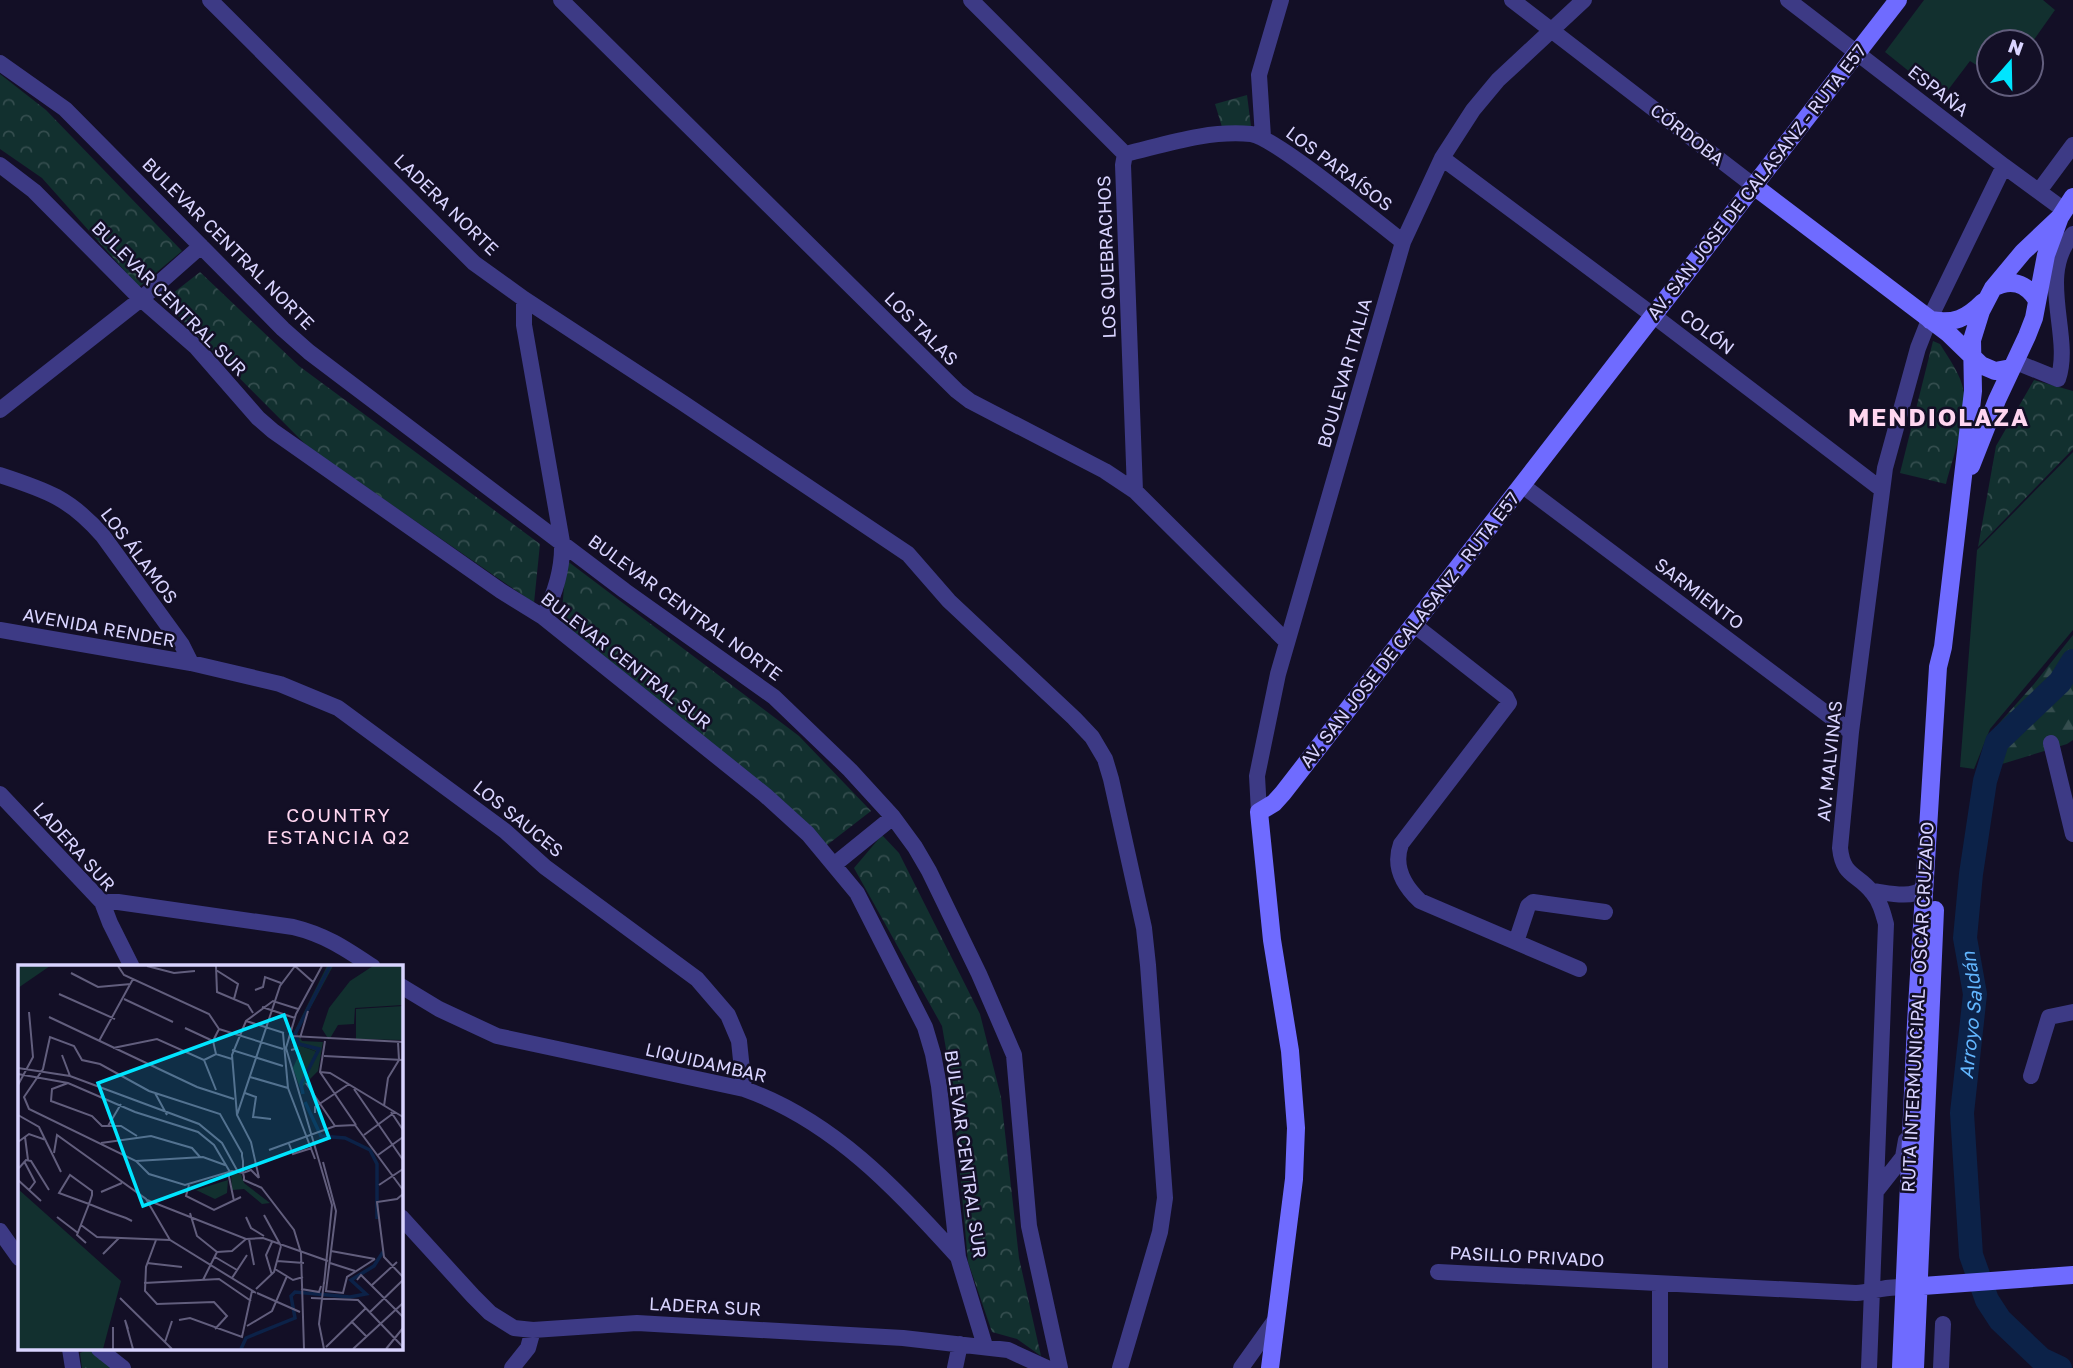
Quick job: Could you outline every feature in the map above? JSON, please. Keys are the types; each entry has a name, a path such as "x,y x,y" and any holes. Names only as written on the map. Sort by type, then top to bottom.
{"main road":[{"name":"AV. SAN JOSE DE CALASANZ - RUTA E57","path":"1259,812 1274,803 1283,793 1898,0"},
{"name":"CÓRDOBA","path":"1754,186 1971,354"},
{"name":"RUTA INTERMUNICIPAL - OSCAR CRUZADO","path":"1915,1368 1912,1287 1916,1023 1938,667 1943,647 1973,391 1971,354 1976,327 1990,293 2023,252 2066,208"},
{"name":"RUTA INTERMUNICIPAL - OSCAR CRUZADO","path":"1961,494 2034,318 2046,256 2066,208"},
{"path":"1929,320 1944,323 1964,319 2002,283 2019,283 2037,300"},
{"path":"1971,354 1989,369 2003,370 2013,365"},
{"name":"RUTA INTERMUNICIPAL - OSCAR CRUZADO","path":"1901,1368 1912,1287 1945,667 1943,647"},
{"path":"1259,812 1272,940 1295,1096 1294,1179 1270,1368"},
{"path":"1912,1287 2073,1275"}],"street":[{"name":"LADERA NORTE","path":"210,0 474,263 908,554 976,628 1092,737 1105,759 1144,928 1165,1198 1160,1232 1120,1368"},
{"name":"LOS TALAS","path":"561,0 957,391 976,404 1105,471 1135,491 1286,641"},
{"name":"LOS QUEBRACHOS","path":"971,0 1125,154 1123,164 1135,491"},
{"path":"1263,137 1259,75 1281,0"},
{"name":"CÓRDOBA","path":"1513,0 1754,186"},
{"name":"BOULEVAR ITALIA","path":"1259,812 1257,776 1286,641 1403,242 1442,158 1485,93 1584,0"},
{"name":"ESPAÑA","path":"1788,0 2004,166 2066,208"},
{"name":"BULEVAR CENTRAL NORTE","path":"0,63 65,109 309,352 625,591 775,697 850,770 893,817 929,871 984,985 1014,1055 1018,1075 1027,1215 1060,1368"},
{"name":"LOS PARAÍSOS","path":"1125,154 1220,133 1263,137 1403,242"},
{"path":"2039,191 2073,145"},
{"name":"COLÓN","path":"1442,158 1881,489"},
{"name":"BULEVAR CENTRAL SUR","path":"0,165 34,191 141,299 196,348 258,418 273,431 501,591 543,617 765,795 808,834 835,864 857,893 925,1027 939,1086 958,1257 985,1346"},
{"name":"AV. MALVINAS","path":"1869,1368 1886,924 1881,906 1872,891 1847,873 1841,861 1851,732 1881,489 1918,348 2004,166"},
{"path":"2013,365 2058,379 2064,368 2067,351 2059,307 2059,272 2066,243 2073,234"},
{"path":"0,410 141,299 201,246"},
{"path":"524,299 524,325 562,542 562,560 553,598 543,617"},
{"name":"LOS ÁLAMOS","path":"0,475 45,489 88,519 182,645 191,663"},
{"name":"SARMIENTO","path":"1523,486 1851,732"},
{"path":"1413,624 1506,697 1508,703 1401,844 1397,856 1400,874 1407,889 1419,901 1579,969"},
{"name":"AVENIDA RENDER","path":"0,630 191,663"},
{"name":"LOS SAUCES","path":"191,663 279,684 338,708 505,831 545,867 679,965 710,991 728,1015 739,1041 744,1089"},
{"path":"2052,743 2073,834"},
{"name":"LADERA SUR","path":"0,794 102,902 131,965"},
{"path":"835,864 893,817"},
{"path":"1872,891 1916,895 1924,889"},
{"path":"102,902 293,927 318,933 370,965"},
{"path":"1516,942 1528,905 1533,902 1605,912"},
{"name":"LIQUIDAMBAR","path":"402,987 450,1014 497,1036 744,1089 771,1098 804,1117 863,1160 924,1219 958,1257"},
{"path":"2031,1076 2049,1017 2073,1012"},
{"path":"1877,1190 1903,1157 1911,1051 1916,1023"},
{"name":"LADERA SUR","path":"402,1218 490,1312 514,1328 533,1330 637,1323 890,1337 1008,1350 1047,1368"},
{"path":"0,1231 18,1257"},
{"name":"PASILLO PRIVADO","path":"1438,1272 1872,1293 1893,1286 1912,1287"},
{"path":"1660,1284 1660,1368"},
{"path":"1241,1368 1276,1319"},
{"path":"1941,1368 1943,1324"},
{"path":"512,1368 528,1348 533,1330"},
{"path":"956,1368 960,1344"},
{"path":"70,1350 74,1368"},
{"path":"100,1350 123,1368"}],"green space":[{"path":"1924,0 2043,0 2055,10 2042,28 1975,28 1975,64 1970,61 1942,98 1885,52"},
{"path":"0,74 46,110 182,251 139,287 42,178 0,149"},
{"path":"1247,95 1251,126 1222,127 1215,104"},
{"path":"200,272 299,366 540,544 534,603 308,447 163,301"},
{"path":"1933,341 1940,344 1961,380 1965,403 1962,426 1946,484 1900,473"},
{"path":"2034,380 2073,391 2073,449 1978,547 1996,446"},
{"path":"2073,452 2073,630 1990,729 1974,769 1960,767 1977,550"},
{"path":"566,560 799,736 871,811 827,845 561,625"},
{"path":"2073,635 2073,740 1976,772 1993,730"},
{"path":"882,835 899,853 980,1014 1001,1097 1019,1258 1041,1356 1017,1339 992,1332 968,1262 952,1084 942,1026 854,868"},
{"path":"90,1350 113,1368 82,1368 80,1353"}],"waterway":[{"name":"Arroyo Saldán","path":"2060,1368 2041,1359 2000,1320 1987,1300 1971,1255 1962,1113 1975,994 1965,938 1971,874 1985,781 1997,742 2060,682 2073,661"}],"district":[{"name":"MENDIOLAZA","path":"1939,418"},
{"name":"COUNTRY ESTANCIA Q2","path":"339,826"}]}
